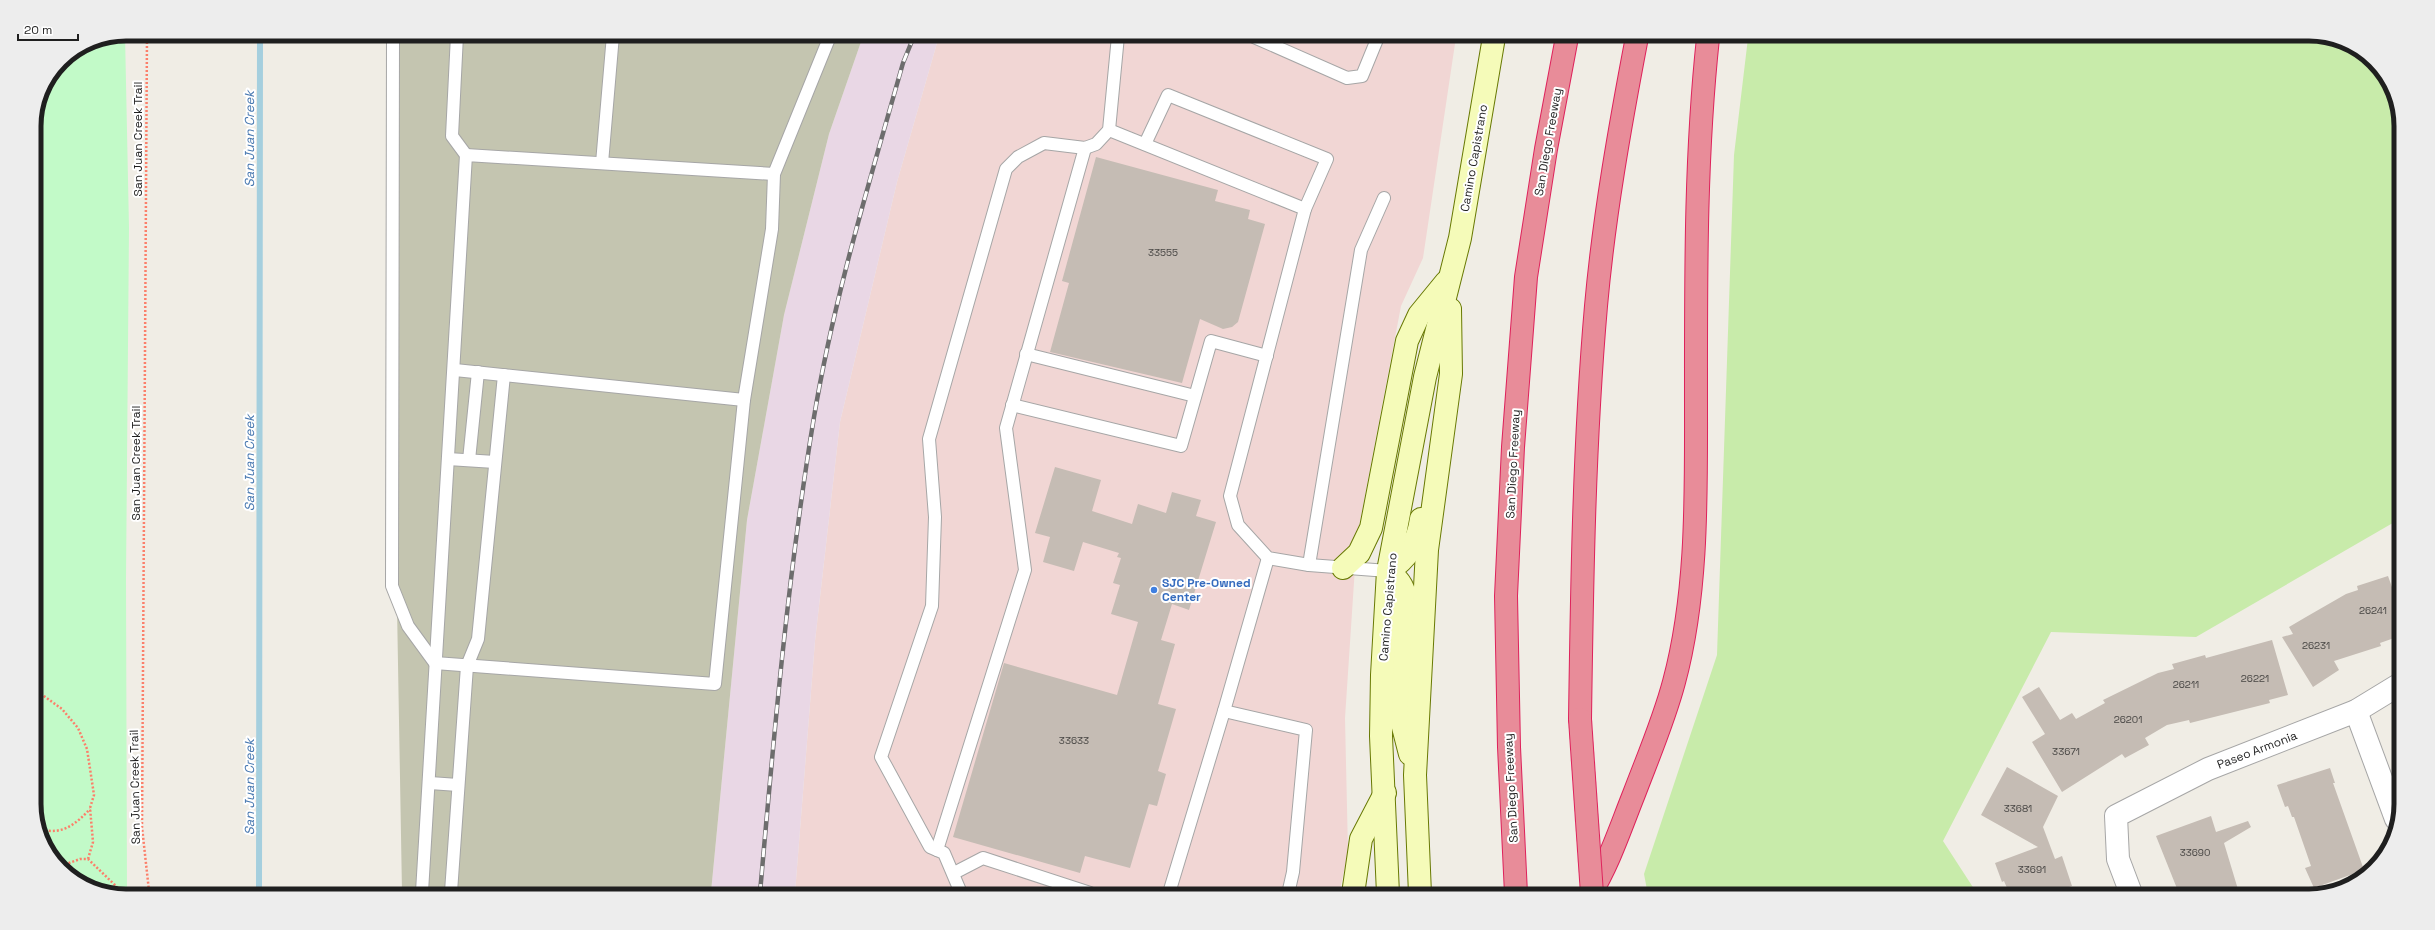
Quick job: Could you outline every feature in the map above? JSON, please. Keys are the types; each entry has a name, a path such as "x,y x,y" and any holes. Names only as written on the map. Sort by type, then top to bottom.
{"highway":[{"name":"San Diego Freeway","path":"1516,889 1508,747 1506,596 1513,447 1526,277 1546,149 1566,41"},
{"path":"1591,889 1580,719 1584,497 1596,305 1616,146 1636,41"},
{"path":"1594,889 1606,868 1658,733 1675,682 1689,600 1696,519 1696,224 1702,92 1708,41"}],"main road":[{"name":"Camino Capistrano","path":"1388,889 1386,792 1381,736 1382,683 1388,571 1425,377 1455,261 1482,120 1493,41"},
{"name":"Camino Capistrano","path":"1420,889 1415,775 1427,550 1451,374 1450,278"},
{"path":"1343,568 1359,553 1371,528 1407,341 1419,315 1450,278"},
{"path":"1415,775 1402,723 1400,695 1407,605 1406,590 1399,580 1388,571 1400,564 1414,545 1420,523 1450,338"},
{"path":"1354,889 1361,839 1386,792"}],"street":[{"name":"Paseo Armonia","path":"2129,889 2118,859 2116,816 2208,769 2356,711 2394,688"},
{"path":"2356,711 2393,812"}],"lane":[{"path":"393,41 392,586 408,626 435,663 715,684 744,400 772,229 774,174 828,41"},
{"path":"422,889 430,783 435,663 455,370 466,155 452,136 457,41"},
{"path":"602,163 612,41"},
{"path":"960,889 954,873 944,853 930,848 881,757 932,606 935,517 929,439 1006,170 1018,157 1044,143 1085,148 1096,144 1109,130 1118,41"},
{"path":"1265,41 1347,78 1362,76 1376,41"},
{"path":"1145,144 1168,95 1327,159 1305,210 1230,496 1238,525 1268,558 1309,565 1388,571"},
{"path":"1109,130 1305,210"},
{"path":"937,850 1025,570 1006,428 1085,148"},
{"path":"466,155 774,174"},
{"path":"1309,565 1361,250 1384,198"},
{"path":"1012,405 1181,446 1211,342 1267,356"},
{"path":"1026,354 1195,396"},
{"path":"455,370 744,400"},
{"path":"469,460 478,372"},
{"path":"451,889 467,666 478,639 504,375"},
{"path":"448,459 495,462"},
{"path":"1170,889 1268,558"},
{"path":"1224,711 1306,730 1294,865 1289,889"},
{"path":"430,783 458,784"},
{"path":"954,873 983,858 1078,889"}],"path":[{"name":"San Juan Creek Trail","path":"148,41 142,827 149,889"},
{"path":"41,695 62,709 78,728 87,749 94,795 90,808 93,842 88,859"},
{"path":"45,831 49,832 65,829 79,821 90,808"},
{"path":"66,864 80,859 88,859 118,888 123,889"}],"shaded area":[{"path":"387,41 861,41 829,134 784,315 747,520 711,889 402,889"},
{"path":"861,41 938,41 897,182 840,422 815,641 795,889 711,889 747,520 784,315 829,134"},
{"path":"938,41 1455,41 1423,258 1401,306 1357,537 1345,718 1348,852 1340,889 795,889 815,641 840,422 897,182"}],"green space":[{"path":"120,41 125,41 129,228 126,580 127,889 120,889 88,880 79,875 66,864 52,847 47,837 41,810 41,126 47,93 52,83 62,70 79,55 93,47"},
{"path":"1748,41 2309,41 2326,43 2352,52 2369,66 2380,79 2389,99 2394,120 2394,522 2196,637 2051,632 1943,841 1974,889 1647,889 1644,874 1717,655 1734,155"}],"building":[{"path":"1096,157 1218,190 1215,201 1250,210 1248,219 1265,224 1238,322 1232,327 1223,329 1200,319 1182,383 1050,352 1069,283 1062,281"},
{"path":"1055,467 1101,480 1092,511 1132,524 1138,504 1166,513 1172,492 1201,500 1196,516 1216,522 1189,610 1172,604 1161,640 1175,644 1158,704 1176,709 1158,771 1166,774 1157,806 1149,804 1130,868 1085,856 1080,873 953,837 1004,663 1117,695 1138,622 1111,614 1120,585 1113,583 1121,558 1117,557 1119,553 1083,542 1074,571 1043,562 1050,537 1035,533"},
{"path":"2388,576 2394,593 2394,638 2380,643 2381,646 2334,661 2339,670 2313,687 2282,637 2293,634 2289,627 2346,594 2358,590 2357,586"},
{"path":"2272,640 2288,695 2269,700 2270,703 2190,723 2189,720 2167,725 2145,738 2149,745 2125,758 2122,754 2062,792 2032,742 2045,734 2022,697 2039,687 2060,720 2072,713 2076,719 2105,703 2103,700 2158,673 2174,669 2172,664 2205,655 2206,658"},
{"path":"2007,767 2058,796 2043,827 2055,859 2062,856 2072,886 2063,889 2007,889 2004,881 2002,882 1995,863 2038,847 1981,815"},
{"path":"2330,768 2335,783 2333,783 2364,869 2314,888 2305,868 2311,866 2294,817 2292,817 2288,806 2285,807 2277,785"},
{"path":"2211,816 2216,832 2248,821 2251,827 2224,843 2238,889 2177,889 2156,836"}],"waterway":[{"name":"San Juan Creek","path":"259,889 260,41"}],"railway":[{"path":"760,889 776,713 789,594 805,476 822,372 842,283 903,63 912,41"}],"place":[{"name":"SJC Pre-Owned Center","path":"1154,590"}]}
